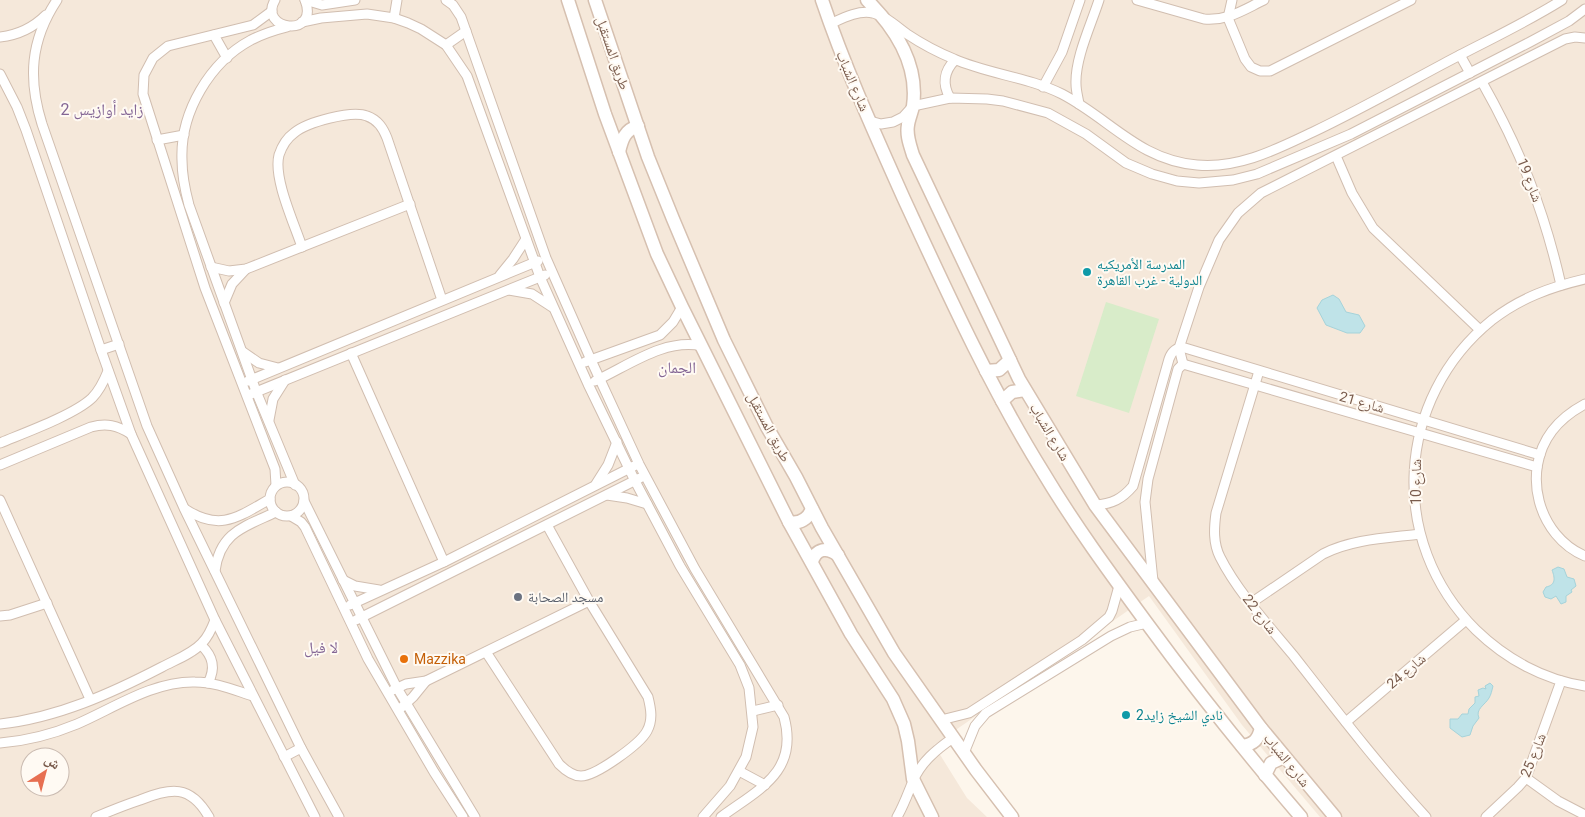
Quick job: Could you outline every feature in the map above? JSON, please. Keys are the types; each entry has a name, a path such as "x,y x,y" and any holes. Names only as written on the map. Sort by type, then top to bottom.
{"street":[{"path":"0,37 25,31 39,22 57,0"},
{"path":"305,0 322,5 355,0"},
{"path":"302,22 308,8 305,0"},
{"path":"394,18 397,0"},
{"path":"446,0 453,6 461,18 546,258 639,464 695,569 778,705 786,724 788,744 784,759 777,773 765,785 721,817"},
{"name":"طريق المستقبل","path":"568,0 619,152 657,254 789,522 851,634 893,699 904,724 913,779 932,817"},
{"name":"طريق المستقبل","path":"596,0 648,158 672,219 724,340 767,427 894,653 953,738 1012,817"},
{"name":"شارع الشباب","path":"822,0 870,121 936,267 1002,401 1061,501 1119,586 1174,660 1265,775 1301,817"},
{"name":"شارع الشباب","path":"867,0 883,16 895,32 907,58 913,87 913,106 907,127 913,155 1025,390 1095,505 1153,585 1261,728 1335,817"},
{"path":"1043,87 1062,52 1080,0"},
{"path":"1079,104 1076,84 1078,65 1099,0"},
{"path":"1137,0 1204,19 1215,20 1228,18 1264,0"},
{"path":"1232,0 1228,18 1245,59 1251,67 1260,71 1270,72 1411,0"},
{"path":"830,24 856,13 870,12 883,16 920,42 955,60 1060,93 1079,104 1139,147 1160,157 1198,165 1222,164 1252,158 1274,150 1342,118 1562,0"},
{"path":"273,3 274,18 280,24 288,27"},
{"path":"273,3 253,25 168,46 153,58 144,75 143,94 205,288 276,469 276,485 270,494 270,504 276,512 285,516 291,516 302,508 304,501"},
{"path":"870,121 881,124 893,122 913,106 950,98 1003,101 1048,113 1086,134 1126,163 1152,174 1177,181 1199,183 1232,180 1257,174 1351,134 1569,21 1585,9"},
{"path":"50,10 35,54 33,78 35,101 147,426 184,508 302,748 339,817"},
{"path":"474,817 397,688 304,501 300,489 295,484 256,392 189,205 183,182 182,158 184,135 189,115 197,96 210,76 227,58 250,40 302,22 321,18 366,14 394,18 421,29 446,45 458,60 467,76 475,93 534,262 588,384 634,481 680,566 740,665 749,688 752,712 751,742 739,771 719,801 703,817"},
{"path":"446,45 466,32"},
{"path":"214,35 227,58"},
{"path":"1153,585 1145,502 1148,478 1178,369 1187,365 1182,348 1199,287 1216,246 1228,225 1260,193 1565,39 1585,38"},
{"path":"1066,40 1084,46"},
{"path":"1460,55 1470,73"},
{"path":"950,98 945,81 948,69 955,60"},
{"path":"0,74 17,107 26,130 131,434 215,620 315,817"},
{"name":"شارع 19","path":"1482,82 1500,114 1530,180 1550,240 1561,285"},
{"path":"302,246 277,168 280,154 286,141 296,132 308,126 346,115 357,114 367,116 377,122 387,138 442,300"},
{"path":"26,130 42,124"},
{"path":"619,152 624,135 630,129 638,126"},
{"path":"157,140 184,135"},
{"path":"1336,156 1352,194 1374,228 1480,330"},
{"path":"211,268 229,271 246,268 410,204"},
{"path":"497,278 513,259 526,239"},
{"path":"242,384 546,258"},
{"path":"224,302 232,284 246,268"},
{"path":"246,396 552,272"},
{"name":"شارع 10","path":"1585,279 1561,285 1522,300 1480,330 1462,349 1446,371 1433,395 1423,420 1415,457 1413,481 1415,508 1427,557 1446,594 1466,620 1486,640 1509,657 1560,681 1585,686"},
{"path":"205,288 217,284"},
{"path":"506,290 519,290 532,294 554,308"},
{"path":"579,364 660,334 673,322 682,308"},
{"path":"398,319 404,332"},
{"path":"101,350 119,344"},
{"path":"588,384 667,347 682,344 702,346"},
{"path":"1095,505 1106,505 1117,501 1126,495 1133,486 1169,359 1174,350 1182,348"},
{"name":"شارع 21","path":"1182,348 1540,454"},
{"path":"242,351 259,363 278,368"},
{"path":"352,353 444,562"},
{"path":"986,371 999,370 1010,360"},
{"name":"شارع 21","path":"1187,365 1537,468"},
{"path":"0,443 83,405 99,390 108,371"},
{"name":"شارع 22","path":"1259,371 1219,500 1214,528 1215,544 1220,558 1251,603 1346,722 1426,817"},
{"path":"268,420 273,398 285,380"},
{"path":"1002,401 1012,392 1025,390"},
{"path":"1585,404 1569,413 1552,432 1540,454 1537,468 1537,492 1544,516 1557,536 1576,552 1585,556"},
{"path":"0,464 101,424 122,428 131,434"},
{"path":"594,486 608,465 616,442"},
{"path":"344,608 444,562 639,464"},
{"path":"352,623 645,476"},
{"path":"276,485 289,482 295,484"},
{"path":"606,495 627,498 647,504"},
{"path":"184,508 208,520 221,521 235,518 270,499"},
{"path":"0,500 90,699"},
{"path":"789,522 803,521 812,509"},
{"path":"216,571 217,558 222,546 230,536 240,528 276,512"},
{"path":"291,516 305,527 368,659 463,817"},
{"path":"486,652 558,764 568,772 579,777 591,776 641,740 648,731 651,709 648,697 547,525"},
{"path":"1251,603 1323,554 1336,548 1383,538 1420,534"},
{"path":"491,538 497,550"},
{"path":"812,562 816,554 823,550 829,549 838,555"},
{"path":"343,580 355,586 382,590"},
{"path":"941,720 964,715 979,707 1082,640 1109,617 1119,586"},
{"path":"388,693 406,684 426,681 590,601"},
{"path":"0,616 10,615 46,603"},
{"path":"0,724 40,718 66,710 153,672 201,645 215,620"},
{"name":"شارع 24","path":"1346,722 1466,620"},
{"path":"964,753 975,726 986,713 1116,633 1147,623"},
{"path":"201,645 212,658 212,675 208,683"},
{"path":"397,710 420,690 426,681"},
{"name":"شارع 25","path":"1486,817 1526,778 1560,681"},
{"path":"0,743 56,732 165,686 179,683 208,683 253,696"},
{"path":"752,712 778,705"},
{"path":"1242,746 1254,743 1259,736 1261,728"},
{"path":"897,817 913,779 935,750 953,738"},
{"path":"284,757 302,748"},
{"path":"1265,775 1271,763 1284,757"},
{"path":"739,771 765,785"},
{"path":"1526,778 1558,801 1585,815"},
{"path":"96,817 155,794 177,791 188,794 198,800 209,817"}],"shaded area":[{"path":"0,0 1585,0 1585,817 1320,817 1242,725 1149,596 934,745 967,798 987,817 0,817"}],"green space":[{"path":"1106,302 1159,319 1129,413 1076,396"}],"water":[{"path":"1333,295 1339,299 1346,312 1359,315 1365,326 1360,333 1347,333 1326,325 1317,308 1322,300"},
{"path":"1558,567 1564,569 1567,577 1574,579 1576,586 1566,596 1566,602 1561,604 1556,596 1551,599 1545,597 1543,592 1546,587 1552,585 1554,578 1552,570"},
{"path":"1490,683 1493,686 1490,697 1479,710 1479,718 1473,726 1470,735 1462,737 1450,728 1450,719 1458,719 1462,714 1468,714 1469,709 1475,703 1475,697 1479,696 1478,690 1486,689 1485,686"}],"place":[{"name":"المدرسة الأمريكيه الدولية - غرب القاهرة","path":"1087,272"},
{"name":"مسجد الصحابة","path":"518,597"},
{"name":"Mazzika","path":"404,659"},
{"name":"نادي الشيخ زايد2","path":"1126,715"}],"district":[{"name":"زايد أوازيس 2","path":"102,109"},
{"name":"الجمان","path":"677,367"},
{"name":"لا فيل","path":"321,647"}]}
